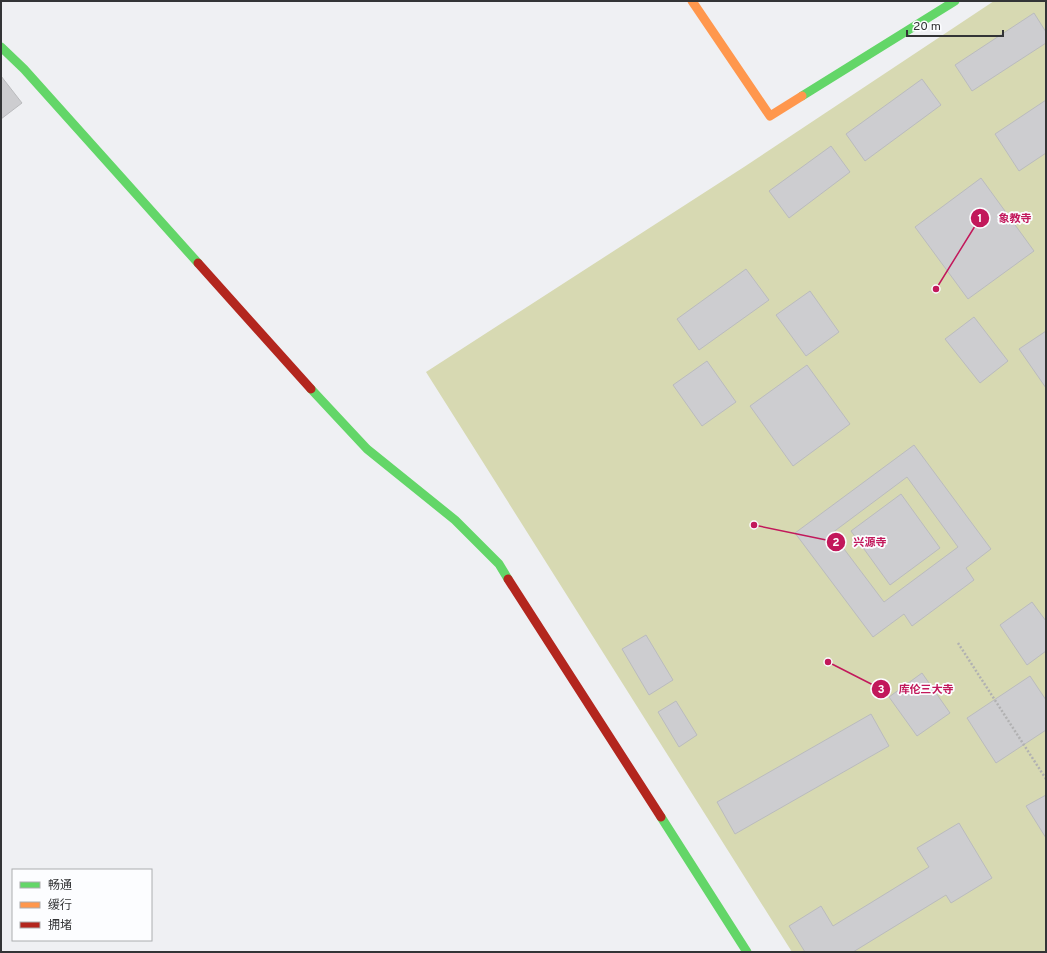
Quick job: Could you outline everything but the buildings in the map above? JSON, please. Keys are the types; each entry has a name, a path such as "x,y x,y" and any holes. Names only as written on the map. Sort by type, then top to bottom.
{"street":[{"path":"692,1 770,116 955,1"},
{"path":"1,47 24,69 282,357 367,449 456,520 499,564 747,952"}],"path":[{"path":"958,643 1046,779"}],"green space":[{"path":"994,1 1046,1 1046,952 792,952 426,372 744,167"}],"traffic: fast":[{"path":"802,96 955,1"},
{"path":"1,47 24,69 198,263"},
{"path":"311,389 367,449 455,520 499,564 508,579"},
{"path":"661,817 747,952"}],"traffic: slow":[{"path":"692,1 770,116 802,96"}],"traffic: jam":[{"path":"198,263 311,389"},
{"path":"508,579 661,817"}],"place":[{"name":"象教寺","path":"936,289"},
{"name":"兴源寺","path":"754,525"},
{"name":"库伦三大寺","path":"828,662"}]}
